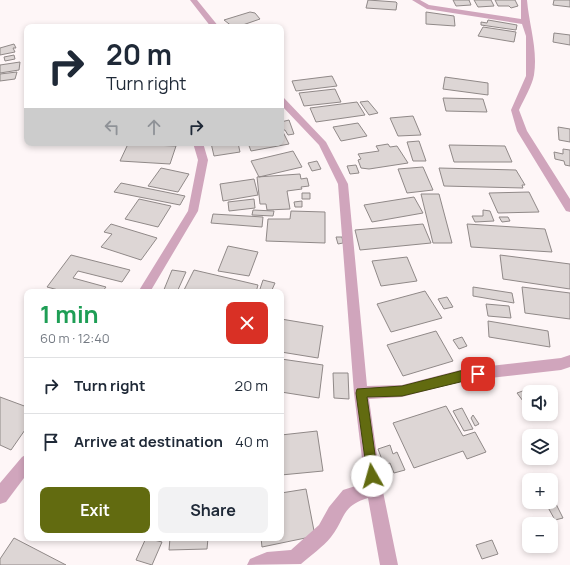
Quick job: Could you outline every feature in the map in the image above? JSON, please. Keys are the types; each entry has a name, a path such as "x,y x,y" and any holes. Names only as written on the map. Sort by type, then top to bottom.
{"street":[{"path":"193,0 213,24"},
{"path":"414,0 427,7 525,22"},
{"path":"524,0 525,22 530,36 530,76 515,110 522,132 570,208"},
{"path":"284,103 323,144 343,184 361,393 374,488 389,565"},
{"path":"146,289 193,211 203,160 199,146"},
{"path":"361,393 402,391 464,375 561,364 570,360"},
{"path":"0,496 24,466"},
{"path":"256,565 267,561 295,558 325,531 334,513 349,496 374,488"}],"building":[{"path":"368,0 396,2 396,10 366,8"},
{"path":"453,0 469,0 471,5 456,6"},
{"path":"474,0 491,0 494,6 478,7"},
{"path":"495,0 515,0 518,6 511,8 509,6 498,6"},
{"path":"554,0 570,0 570,7 553,5"},
{"path":"250,12 255,13 260,19 246,24 229,24 224,20"},
{"path":"426,12 454,16 455,26 426,24"},
{"path":"488,20 517,25 516,30 481,25 481,22 487,23"},
{"path":"483,27 516,32 514,42 478,36"},
{"path":"554,33 570,35 570,45 553,42"},
{"path":"14,44 16,48 13,48 15,52 0,55 0,48"},
{"path":"14,55 15,59 5,61 4,57"},
{"path":"20,62 19,70 0,73 0,65"},
{"path":"17,72 15,79 0,81 0,74"},
{"path":"332,76 337,86 296,91 292,81"},
{"path":"445,77 488,83 488,95 443,89"},
{"path":"335,89 341,102 304,106 299,93"},
{"path":"443,98 483,99 487,112 446,111"},
{"path":"368,101 378,113 369,115 360,102"},
{"path":"357,102 365,115 316,122 310,108"},
{"path":"413,116 421,135 398,136 390,118"},
{"path":"289,120 294,134 288,135 284,130 284,121"},
{"path":"358,123 367,136 341,141 333,127"},
{"path":"558,127 570,129 570,142 559,140"},
{"path":"284,134 289,144 284,145"},
{"path":"419,141 426,161 413,161 407,142"},
{"path":"388,144 390,147 397,146 408,163 369,169 361,168 358,160 361,159 358,154 379,151 376,146"},
{"path":"449,145 505,146 512,162 454,162"},
{"path":"127,146 176,146 170,164 120,161"},
{"path":"212,146 239,146 240,152 214,156"},
{"path":"249,146 278,146 251,151"},
{"path":"563,149 570,150 570,166 565,165 564,161 555,159 554,152 563,154"},
{"path":"293,151 302,167 259,177 251,161"},
{"path":"317,161 321,169 312,171 308,163"},
{"path":"356,165 359,173 350,174 347,166"},
{"path":"423,167 433,190 407,193 398,169"},
{"path":"161,168 189,174 178,192 148,186"},
{"path":"439,168 516,170 525,185 522,185 523,188 444,186"},
{"path":"300,174 301,179 307,178 309,186 301,187 302,189 287,191 290,209 267,210 266,204 260,204 257,177"},
{"path":"254,179 258,195 223,201 220,184"},
{"path":"121,183 185,196 180,205 114,192"},
{"path":"529,192 539,212 498,213 489,193"},
{"path":"302,193 310,193 310,199 302,199"},
{"path":"421,194 439,194 452,243 433,243"},
{"path":"414,197 423,213 372,222 364,205"},
{"path":"139,199 171,206 158,227 125,219"},
{"path":"254,199 255,208 229,211 228,202"},
{"path":"302,201 302,207 295,207 294,202"},
{"path":"253,210 274,211 273,216 252,215"},
{"path":"483,210 490,211 494,221 475,222 472,216 483,216"},
{"path":"291,211 325,212 325,243 266,241 268,219 290,219"},
{"path":"213,214 263,217 262,227 211,223"},
{"path":"499,217 508,217 510,221 502,222"},
{"path":"111,224 157,238 141,260 101,247 112,234 104,232"},
{"path":"423,224 431,243 360,250 355,230"},
{"path":"467,224 545,229 552,252 471,247"},
{"path":"336,237 342,237 343,243 338,244"},
{"path":"228,246 258,252 249,276 218,271"},
{"path":"71,255 130,270 122,282 78,271 73,278 106,287 104,289 55,289 47,287"},
{"path":"500,255 570,264 570,289 503,279"},
{"path":"407,257 417,281 381,286 372,261"},
{"path":"172,270 186,272 178,289 164,289"},
{"path":"194,270 258,285 257,289 184,289"},
{"path":"263,280 275,283 272,289 260,289"},
{"path":"473,287 512,293 514,303 473,296"},
{"path":"522,287 570,293 570,319 525,313"},
{"path":"425,291 442,318 391,332 377,304"},
{"path":"447,297 453,307 444,309 438,299"},
{"path":"486,304 509,306 511,318 488,316"},
{"path":"284,320 323,326 318,358 284,352"},
{"path":"488,321 548,331 550,347 489,337"},
{"path":"436,331 453,361 403,376 387,345"},
{"path":"462,337 467,346 459,349 453,340"},
{"path":"284,359 323,365 319,398 284,392"},
{"path":"333,373 348,373 349,399 334,398"},
{"path":"522,391 522,400 517,393"},
{"path":"0,397 24,406 24,431 11,450 0,445"},
{"path":"446,406 463,436 475,432 486,452 467,459 463,451 414,468 393,423"},
{"path":"462,408 473,429 464,431 453,411"},
{"path":"473,415 479,424 475,426 471,418"},
{"path":"317,431 323,471 284,475 284,435"},
{"path":"390,445 393,454 397,452 405,470 394,473 390,463 384,465 378,449"},
{"path":"306,489 315,536 262,547 261,541 284,541 284,493"},
{"path":"558,508 563,518 558,519 558,517 553,517 549,509"},
{"path":"14,538 66,565 0,565 0,559"},
{"path":"492,540 498,554 482,559 476,545"},
{"path":"145,541 162,542 152,565 136,560"},
{"path":"170,541 208,541 207,549 169,550"}],"route":[{"path":"372,476 361,393 402,391 464,375 478,374"}]}
